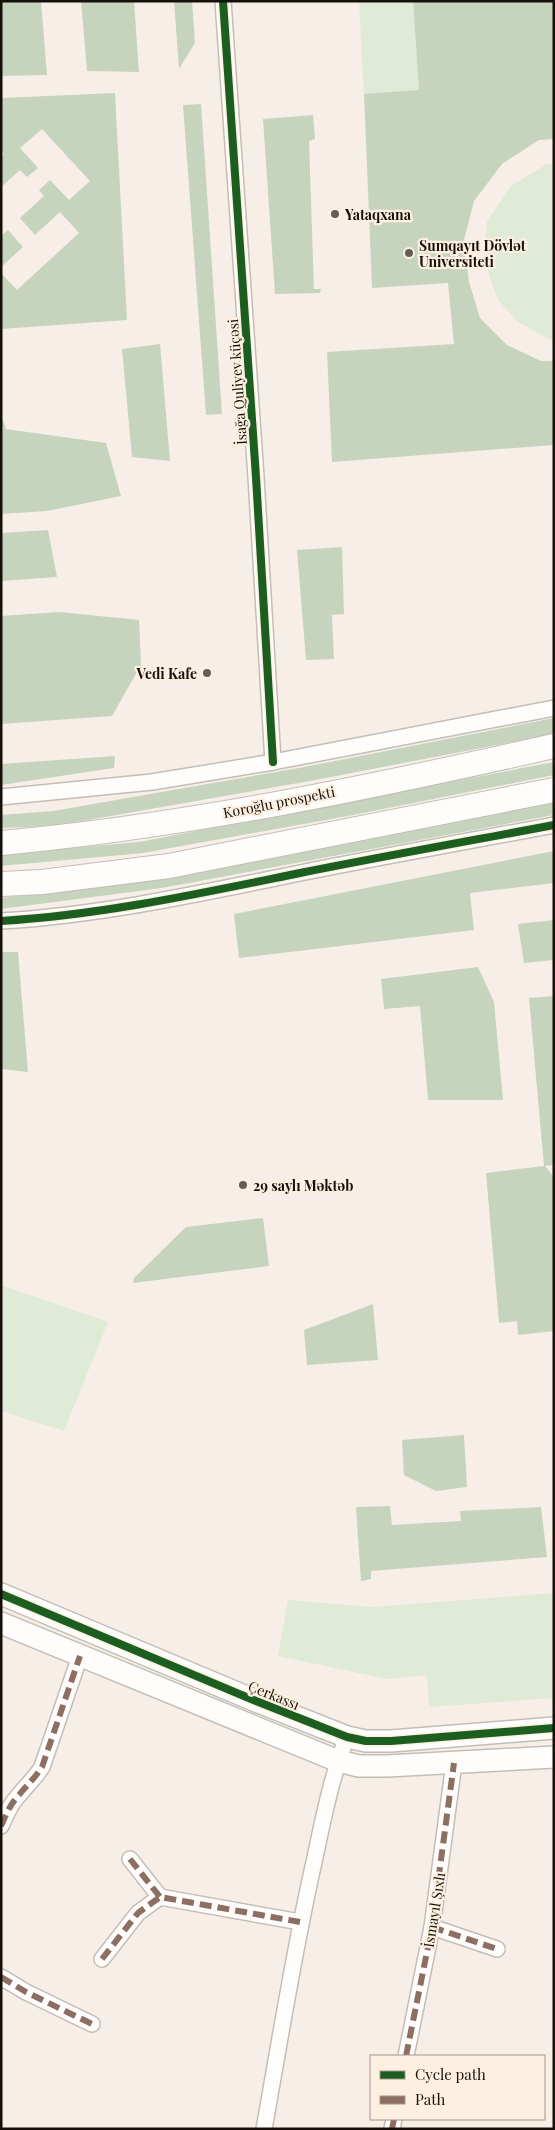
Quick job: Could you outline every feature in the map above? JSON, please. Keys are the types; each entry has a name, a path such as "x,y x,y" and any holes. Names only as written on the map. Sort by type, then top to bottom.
{"main road":[{"name":"Koroğlu prospekti","path":"1,843 54,838 230,812 470,765 554,746"},
{"path":"1,884 42,882 169,866 554,790"}],"street":[{"name":"İsağa Quliyev küçəsi","path":"223,1 255,457 273,762"},
{"path":"1,797 152,782 273,762 554,708"},
{"path":"1,921 53,917 166,900 359,861 554,825"},
{"name":"Çerkassı","path":"1,1594 246,1697 347,1737 366,1741 391,1741 554,1728"},
{"path":"1,1622 338,1761 359,1766 554,1757"},
{"path":"1,1826 7,1811 42,1767 80,1656"},
{"path":"264,2129 300,1922 338,1761 347,1737"},
{"name":"İsmayıl Şıxlı","path":"406,2055 432,1927 454,1763"},
{"path":"130,1859 160,1897 300,1922"},
{"path":"102,1959 138,1913 160,1897"},
{"path":"432,1927 497,1948"},
{"path":"1,1977 26,1992 92,2024"}],"green space":[{"path":"1,1 41,1 47,75 1,76"},
{"path":"81,1 134,1 139,72 87,71"},
{"path":"174,1 192,1 195,43 179,69"},
{"path":"359,1 413,1 419,91 364,94"},
{"path":"413,1 554,1 554,139 539,140 502,164 474,201 464,240 469,282 480,318 507,345 541,361 554,361 554,445 332,462 327,352 454,344 448,283 372,288 364,94 419,90"},
{"path":"115,93 127,320 1,329 1,273 17,290 79,233 60,212 35,235 20,218 44,196 39,190 50,180 69,200 90,181 42,129 20,148 38,168 27,177 20,170 1,187 1,157 4,154 1,151 1,98"},
{"path":"201,104 222,414 206,415 183,105"},
{"path":"313,115 315,139 309,141 314,289 321,289 320,293 275,294 263,119"},
{"path":"547,164 554,164 554,339 549,339 518,322 498,300 484,261 487,221 511,186"},
{"path":"8,230 23,247 1,267 1,236"},
{"path":"160,344 170,461 132,457 122,349"},
{"path":"1,414 6,429 106,443 121,496 47,511 1,514"},
{"path":"48,530 57,577 1,581 1,533"},
{"path":"342,547 344,614 332,615 334,659 306,660 297,550"},
{"path":"59,612 139,620 141,665 112,716 1,724 1,616"},
{"path":"554,718 554,732 549,735 310,781 54,826 1,828 1,815 53,811 299,768"},
{"path":"115,756 114,768 1,785 1,764"},
{"path":"554,762 554,775 348,816 143,853 1,866 1,854 139,842"},
{"path":"554,802 554,815 162,888 1,909 1,898 188,874"},
{"path":"554,851 554,883 470,893 474,930 239,958 234,914"},
{"path":"554,920 554,960 524,963 518,924"},
{"path":"1,952 18,952 28,1072 1,1069"},
{"path":"478,967 494,1002 503,1100 428,1100 420,1006 384,1009 381,979"},
{"path":"554,996 554,1165 545,1166 554,1177 554,1331 518,1335 517,1321 499,1323 486,1173 544,1166 529,998"},
{"path":"263,1218 269,1266 133,1283 134,1278 186,1227"},
{"path":"1,1285 108,1322 64,1431 1,1411"},
{"path":"373,1304 378,1360 307,1365 304,1330"},
{"path":"464,1435 467,1487 436,1491 404,1475 402,1440"},
{"path":"390,1506 392,1525 461,1521 460,1511 541,1507 547,1557 371,1571 371,1579 361,1581 356,1507"},
{"path":"554,1593 554,1698 429,1707 427,1675 387,1679 278,1656 288,1600 373,1607"}],"marked path":[{"path":"1,1826 13,1802 42,1767 80,1656"},
{"path":"406,2055 432,1927 454,1763"},
{"path":"130,1859 160,1897"},
{"path":"102,1959 138,1913 160,1897 300,1922"},
{"path":"432,1927 497,1949"},
{"path":"1,1977 26,1992 92,2024"},
{"path":"392,2129 394,2120"}],"cycle path":[{"path":"223,1 256,477 273,762"},
{"path":"1,921 77,914 152,902 554,825"},
{"path":"1,1594 347,1737 366,1741 391,1741 554,1728"}],"place":[{"name":"Yataqxana","path":"335,214"},
{"name":"Sumqayıt Dövlət Universiteti","path":"409,253"},
{"name":"Vedi Kafe","path":"207,673"},
{"name":"29 saylı Məktəb","path":"243,1185"}]}
